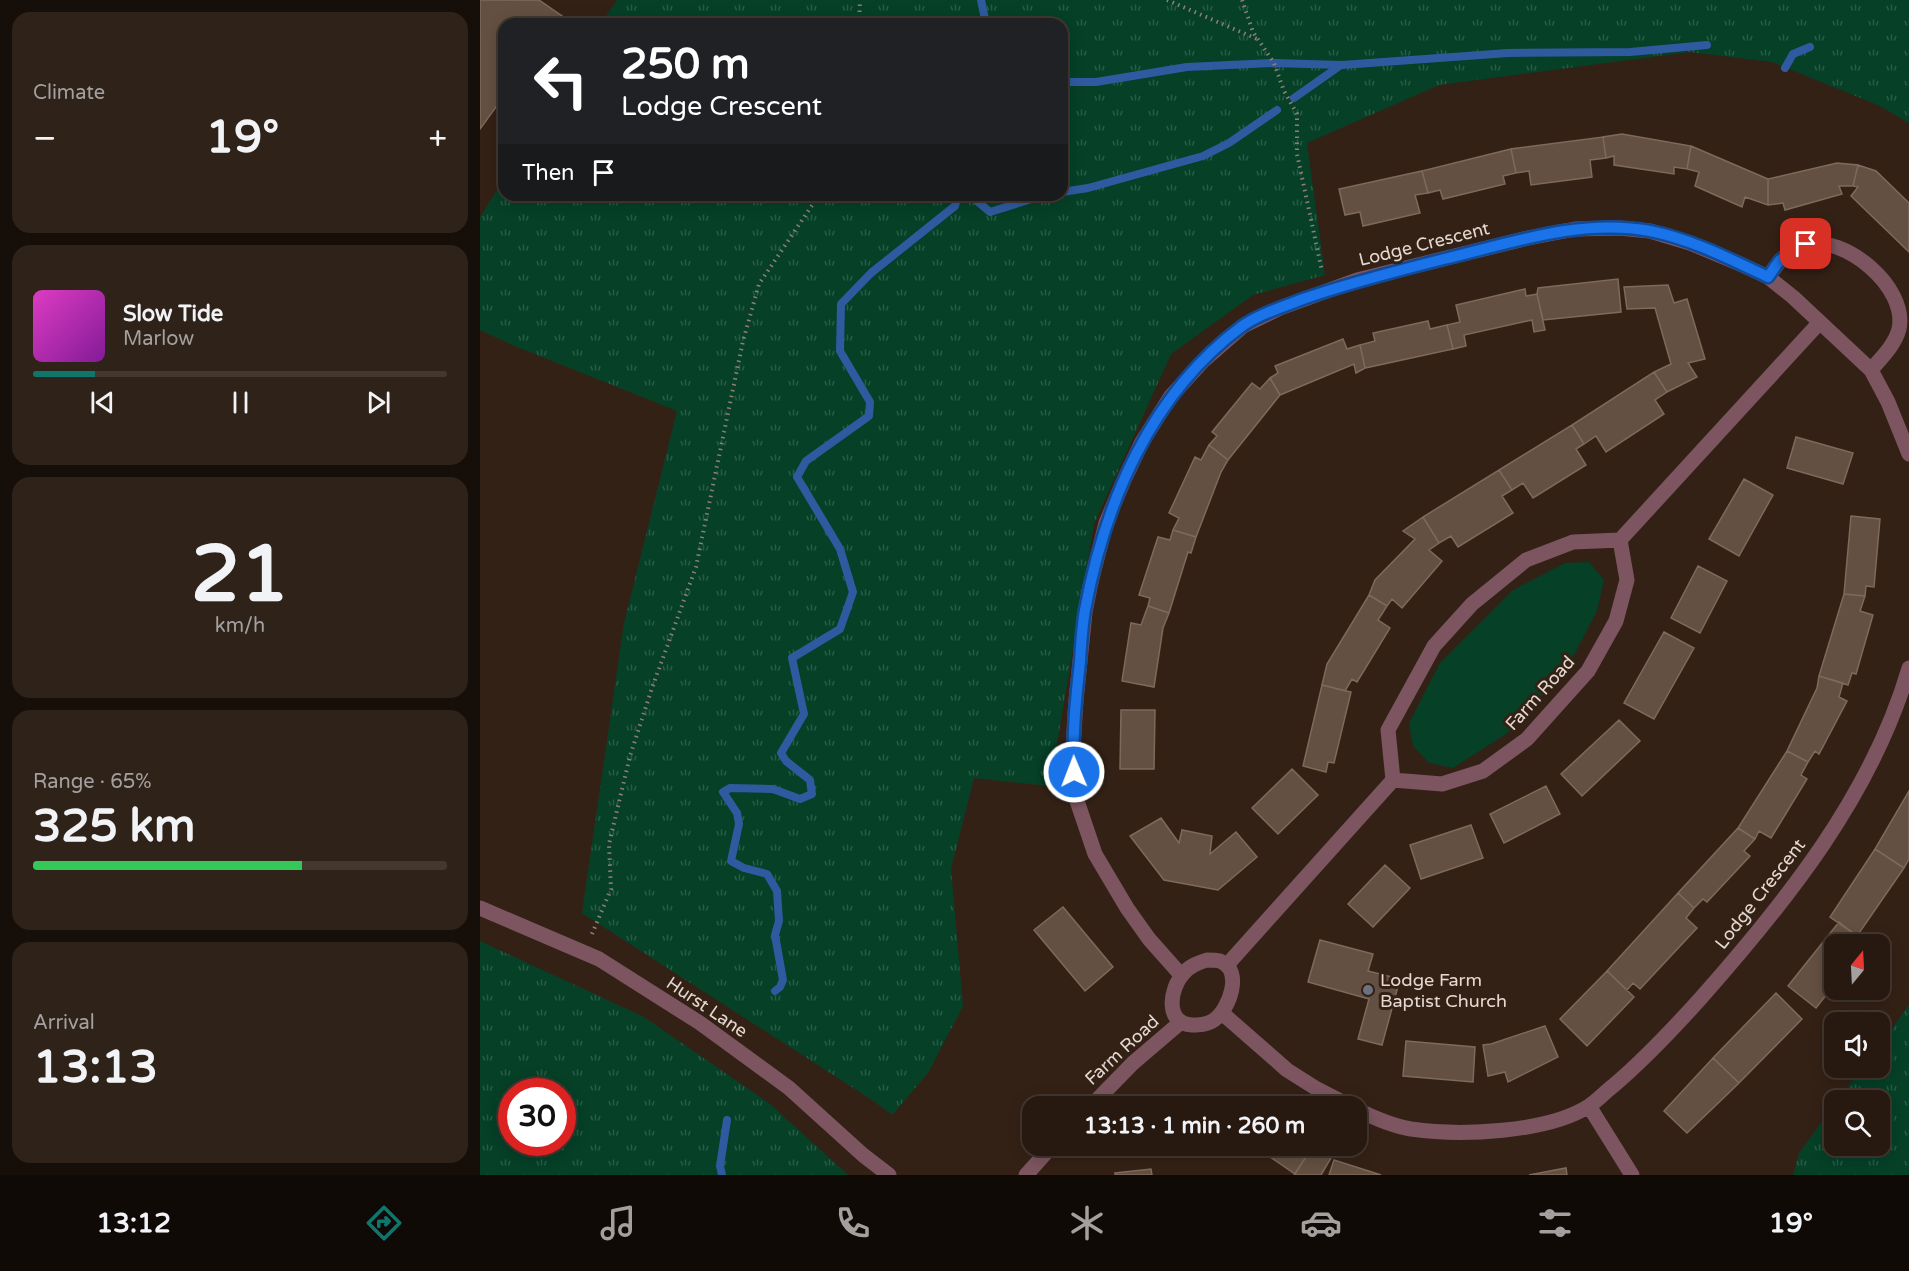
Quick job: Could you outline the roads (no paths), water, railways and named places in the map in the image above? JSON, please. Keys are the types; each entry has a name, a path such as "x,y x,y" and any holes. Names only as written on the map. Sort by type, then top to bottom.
{"street":[{"name":"Lodge Crescent","path":"1181,975 1149,939 1095,854 1075,795 1073,748 1084,612 1107,523 1142,442 1171,396 1204,360 1243,326 1280,308 1357,280 1518,241 1575,229 1619,228 1650,231 1690,243 1768,277 1870,370 1888,402 1909,454"},
{"path":"1768,277 1780,260 1806,244 1829,245 1856,256 1881,276 1898,302 1899,327 1893,342 1870,370"},
{"path":"1227,965 1394,780 1388,730 1434,646 1472,604 1526,560 1573,542 1620,540 1820,322"},
{"name":"Farm Road","path":"1394,780 1442,783 1483,771 1527,740 1588,671 1616,621 1628,580 1620,540"},
{"name":"Lodge Crescent","path":"1367,1113 1409,1129 1449,1132 1527,1127 1564,1117 1589,1106 1632,1070 1666,1037 1744,948 1818,853 1874,757 1898,706 1909,669"},
{"name":"Hurst Lane","path":"480,908 599,959 700,1023 789,1088 863,1155 889,1175"},
{"path":"1207,960 1219,960 1227,965 1232,975 1233,985 1228,1002 1214,1021 1187,1025 1175,1016 1173,994 1181,975 1191,967 1207,960"},
{"path":"1222,1012 1287,1070 1331,1096"},
{"name":"Farm Road","path":"1101,1096 1133,1063 1180,1022"},
{"path":"1589,1106 1632,1175"},
{"path":"1026,1175 1043,1156"}],"waterway":[{"path":"981,0 985,18"},
{"path":"1068,82 1096,82 1187,67 1274,63 1342,65 1508,53 1630,52 1707,45"},
{"path":"1785,68 1793,54 1810,47"},
{"path":"1294,98 1341,65"},
{"path":"1068,191 1088,188 1203,156 1229,143 1277,110"},
{"path":"775,991 783,980 775,935 779,921 777,891 767,874 744,868 731,861 739,824 737,813 723,792 730,788 773,789 800,799 812,794 810,780 786,761 781,753 804,714 792,658 840,629 853,592 840,549 797,477 806,461 869,416 870,402 840,351 841,304 871,273 955,206 956,201"},
{"path":"977,201 990,212 1025,201"},
{"path":"722,1175 720,1166 727,1120"}],"place":[{"name":"Lodge Farm Baptist Church","path":"1368,990"}]}
